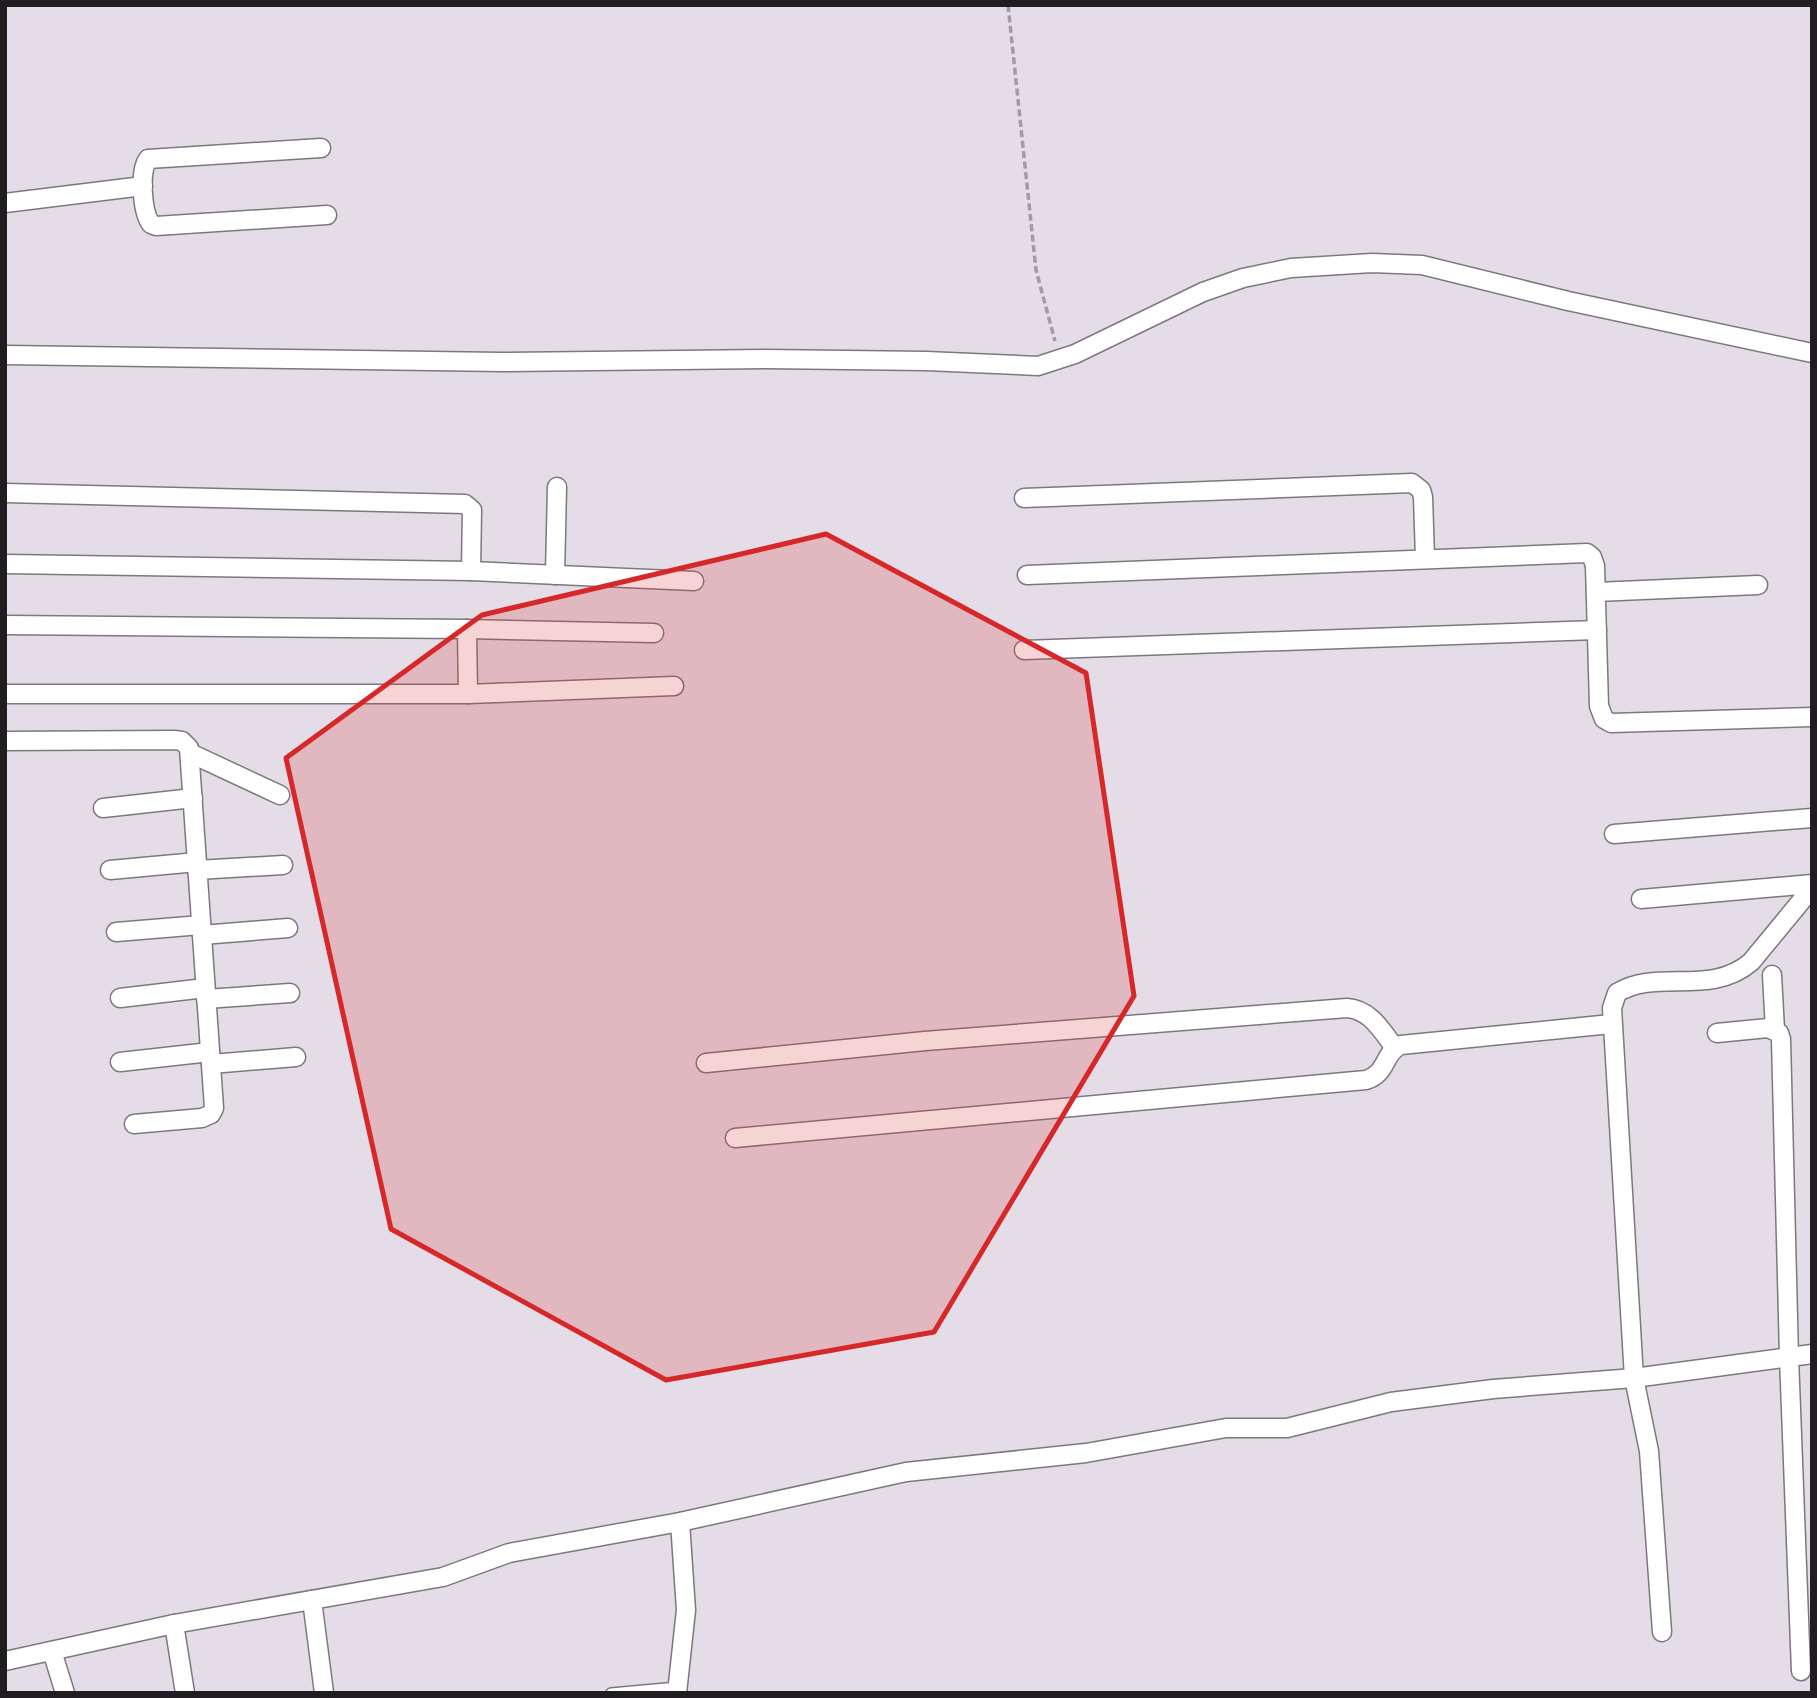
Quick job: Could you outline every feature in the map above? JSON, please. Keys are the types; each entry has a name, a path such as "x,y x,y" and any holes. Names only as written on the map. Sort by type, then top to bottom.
{"street":[{"path":"321,148 153,157 144,162 145,212 151,224 156,226 327,215"},
{"path":"5,203 144,186"},
{"path":"5,355 502,362 926,360 1038,366 1060,360 1203,292 1243,278 1291,268 1397,262 1422,265 1812,353"},
{"path":"1024,498 1412,483 1421,490 1423,497 1424,558"},
{"path":"555,575 557,487"},
{"path":"5,493 465,504 472,510 471,571"},
{"path":"1027,575 1587,553 1595,566 1599,706 1604,719 1611,723 1812,717"},
{"path":"5,564 471,571 694,581"},
{"path":"1596,592 1758,584"},
{"path":"5,625 654,633"},
{"path":"467,629 468,694"},
{"path":"1024,650 1597,630"},
{"path":"5,694 468,694 674,686"},
{"path":"5,741 174,740 186,743 190,752 214,1108 211,1114 202,1118 134,1124"},
{"path":"190,752 280,795"},
{"path":"103,808 193,798"},
{"path":"1614,834 1812,818"},
{"path":"110,870 283,865"},
{"path":"1641,899 1812,886"},
{"path":"1662,1632 1648,1451 1634,1378 1611,1024 1614,1000 1618,993 1636,985 1721,979 1739,972 1751,962 1812,886"},
{"path":"116,932 288,928"},
{"path":"1772,975 1774,1030"},
{"path":"120,998 290,993"},
{"path":"706,1063 925,1041 1347,1008 1362,1010 1368,1014 1395,1048"},
{"path":"735,1139 1366,1080 1380,1073 1395,1048 1401,1045 1611,1024"},
{"path":"1717,1033 1774,1030 1779,1033 1781,1039 1801,1671"},
{"path":"120,1062 296,1057"},
{"path":"5,1661 174,1624 443,1577 509,1553 680,1522 906,1472 1086,1452 1226,1428 1287,1428 1391,1402 1493,1389 1634,1378 1812,1354"},
{"path":"677,1690 686,1611 680,1522"},
{"path":"312,1600 324,1693"},
{"path":"174,1624 185,1693"},
{"path":"52,1651 65,1693"}],"lane":[{"path":"611,1693 677,1690"}],"path":[{"path":"1008,5 1036,270 1060,360"}],"highlighted area":[{"path":"826,534 1086,673 1134,996 934,1332 666,1380 391,1229 286,758 482,615"}]}
